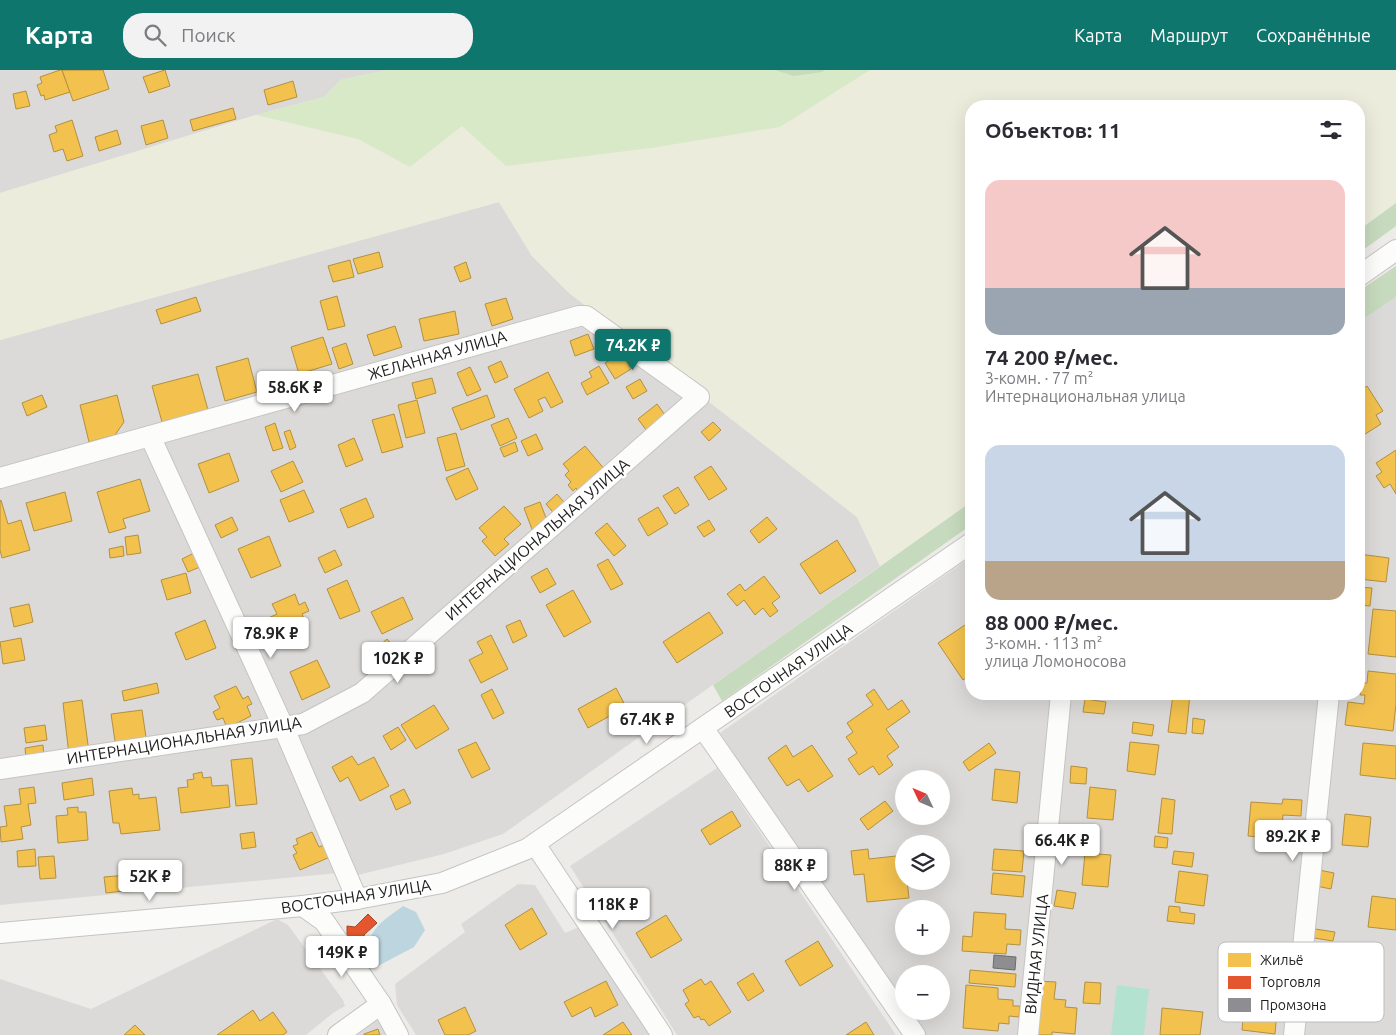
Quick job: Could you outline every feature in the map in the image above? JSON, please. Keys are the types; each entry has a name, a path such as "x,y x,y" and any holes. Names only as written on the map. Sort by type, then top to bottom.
{"street":[{"path":"1365,272 1396,250"},
{"name":"ЖЕЛАННАЯ УЛИЦА","path":"0,478 579,316 586,316 699,396"},
{"name":"ИНТЕРНАЦИОНАЛЬНАЯ УЛИЦА","path":"0,768 303,724 362,693 699,396"},
{"path":"150,436 283,726 357,899"},
{"name":"ВОСТОЧНАЯ УЛИЦА","path":"0,933 303,906 357,899 442,883 527,849 535,844 965,547"},
{"name":"ВИДНАЯ УЛИЦА","path":"1028,1035 1060,700"},
{"path":"1304,942 1328,700"},
{"path":"703,728 915,1035"},
{"path":"535,844 662,1035"},
{"path":"303,906 324,921 381,1004 398,1035"},
{"path":"338,1035 381,1004"},
{"path":"1294,1035 1295,1022"}],"shaded area":[{"path":"0,70 387,70 341,80 324,97 256,115 0,193"},
{"path":"499,202 532,256 568,292 857,517 880,566 503,834 444,854 358,875 297,739 338,873 0,905 0,340"},
{"path":"1396,297 1396,1035 1298,1035 1299,1022 1384,1022 1384,942 1309,942 1336,700 1365,700 1365,318"},
{"path":"965,561 965,700 1057,700 1026,1035 919,1035 909,1020 950,1020 950,965 895,965 895,999 720,733"},
{"path":"1063,700 1321,700 1297,942 1218,942 1218,1022 1289,1022 1288,1035 1030,1035"},
{"path":"717,768 896,1035 677,1035 570,866"},
{"path":"518,884 535,885 565,933 581,926 654,1035 416,1035 397,1005 395,984 465,932 461,924"},
{"path":"277,919 288,925 343,1000 345,1006 333,1013 306,1035 0,1035 0,979 91,1009"},
{"path":"377,1020 382,1024 388,1035 351,1035"}],"green space":[{"path":"387,70 775,70 822,72 825,70 870,70 780,127 651,148 506,166 462,126 410,167 358,139 256,115 324,97 341,80"},
{"path":"775,70 825,70 794,76"},
{"path":"870,70 1396,70 1396,203 1365,226 1365,100 965,100 965,506 880,566 857,517 568,292 532,256 499,202 0,340 0,193 256,115 358,139 410,167 462,126 780,127"},
{"path":"1396,203 1396,226 1365,249 1365,226"},
{"path":"1396,266 1396,297 1365,318 1365,287"},
{"path":"965,506 965,529 722,701 713,685"},
{"path":"1117,985 1149,989 1144,1035 1111,1035"}],"water":[{"path":"403,906 416,912 425,930 414,947 376,967 371,950 371,938 382,922"}],"building: Жильё":[{"path":"62,70 70,92 45,100 44,95 41,96 37,85 42,83 40,77"},
{"path":"62,70 103,70 109,89 73,101"},
{"path":"165,70 170,86 149,93 143,77"},
{"path":"293,81 297,97 268,105 264,90"},
{"path":"26,91 30,106 16,109 13,94"},
{"path":"233,108 236,119 193,131 190,120"},
{"path":"72,120 83,156 67,161 63,149 54,152 49,135 57,132 55,126"},
{"path":"163,120 168,138 146,145 141,126"},
{"path":"117,130 121,144 99,151 95,137"},
{"path":"379,252 383,267 358,274 353,259"},
{"path":"350,260 354,277 333,282 328,266"},
{"path":"466,262 471,278 460,282 454,267"},
{"path":"337,296 345,326 328,330 320,301"},
{"path":"196,297 201,311 161,324 156,310"},
{"path":"506,298 513,319 492,326 485,304"},
{"path":"455,311 459,334 424,341 419,319"},
{"path":"395,326 402,347 374,356 367,335"},
{"path":"588,334 594,349 575,356 570,341"},
{"path":"323,337 332,364 299,374 291,347"},
{"path":"346,343 353,364 339,369 332,348"},
{"path":"622,353 631,369 615,379 605,363"},
{"path":"248,358 257,392 225,401 216,367"},
{"path":"501,361 508,377 495,383 488,367"},
{"path":"599,366 609,383 587,395 581,383 592,377 589,372"},
{"path":"470,367 481,390 467,396 457,373"},
{"path":"548,372 563,402 551,408 545,397 538,400 543,411 529,418 514,389"},
{"path":"198,374 208,410 162,422 152,386"},
{"path":"432,378 436,393 416,399 412,383"},
{"path":"640,379 647,391 633,399 626,387"},
{"path":"1367,386 1383,411 1376,415 1381,424 1365,434 1365,388"},
{"path":"42,395 47,407 27,416 22,403"},
{"path":"117,395 124,422 115,435 89,442 80,405"},
{"path":"487,395 495,417 461,430 452,408"},
{"path":"417,400 425,433 406,438 398,405"},
{"path":"657,404 668,419 649,434 638,419"},
{"path":"394,414 403,447 382,453 372,420"},
{"path":"508,418 517,438 500,446 491,425"},
{"path":"713,422 721,430 709,441 701,432"},
{"path":"275,423 283,448 273,451 265,427"},
{"path":"290,430 296,447 290,450 284,432"},
{"path":"456,433 465,466 446,471 437,438"},
{"path":"536,434 543,449 528,456 521,441"},
{"path":"354,438 363,460 346,467 338,445"},
{"path":"515,442 518,451 504,457 500,448"},
{"path":"585,446 606,471 579,493 576,488 573,491 568,485 571,482 565,475 569,471 563,464"},
{"path":"1396,450 1396,494 1390,484 1384,488 1376,476 1382,472 1376,463"},
{"path":"229,453 239,481 209,493 198,464"},
{"path":"293,461 303,482 281,492 271,471"},
{"path":"711,466 727,489 709,500 694,477"},
{"path":"468,468 478,489 456,500 446,478"},
{"path":"140,479 150,511 123,519 126,528 109,533 97,492"},
{"path":"678,487 689,505 675,514 663,496"},
{"path":"304,490 314,512 289,522 280,500"},
{"path":"65,492 72,521 34,531 26,503"},
{"path":"557,494 569,508 557,517 546,504"},
{"path":"366,498 374,517 348,528 340,509"},
{"path":"1,500 8,524 21,520 30,550 2,558 0,550"},
{"path":"540,502 549,526 533,532 524,508"},
{"path":"504,506 521,524 504,539 509,544 495,556 482,541 487,537 479,528"},
{"path":"658,507 668,524 648,536 638,519"},
{"path":"232,517 238,530 221,538 215,525"},
{"path":"767,517 777,529 759,543 750,531"},
{"path":"709,520 715,530 704,537 697,527"},
{"path":"607,523 626,546 614,556 595,533"},
{"path":"138,535 141,553 127,555 125,537"},
{"path":"269,536 281,566 251,578 238,549"},
{"path":"837,540 856,571 820,594 800,564"},
{"path":"123,546 124,556 110,558 109,549"},
{"path":"335,550 342,565 325,573 318,558"},
{"path":"194,553 200,567 188,572 182,559"},
{"path":"1365,555 1389,558 1386,582 1365,580"},
{"path":"608,559 623,584 611,590 597,565"},
{"path":"547,568 556,584 540,593 531,577"},
{"path":"186,573 191,593 167,600 161,580"},
{"path":"764,576 780,597 772,603 778,611 770,617 763,608 755,615 744,600 737,606 727,594 740,584 745,591"},
{"path":"347,580 360,611 340,619 327,589"},
{"path":"1365,587 1372,588 1370,606 1365,606"},
{"path":"573,590 591,622 564,637 546,605"},
{"path":"295,594 299,605 305,602 309,611 302,614 305,622 280,633 278,628 267,632 262,621 277,614 272,604"},
{"path":"403,597 413,619 382,634 371,612"},
{"path":"29,604 33,622 14,627 10,608"},
{"path":"1373,609 1396,611 1396,657 1368,654"},
{"path":"709,612 723,633 677,663 663,642"},
{"path":"205,620 216,648 186,660 175,633"},
{"path":"520,620 527,636 513,643 506,626"},
{"path":"965,625 965,678 963,680 938,643"},
{"path":"491,635 508,669 481,683 469,660 483,653 477,642"},
{"path":"21,638 25,660 3,664 0,642"},
{"path":"387,639 401,656 391,664 378,647"},
{"path":"317,660 330,687 302,700 290,672"},
{"path":"1368,671 1396,674 1396,704 1393,731 1345,725 1348,702 1364,704 1365,683 1367,683"},
{"path":"157,683 159,693 124,701 122,691"},
{"path":"236,686 243,699 248,696 252,704 247,706 251,716 227,728 223,718 217,720 213,712 220,708 214,696"},
{"path":"616,688 626,707 588,728 578,709"},
{"path":"492,689 504,713 493,719 481,695"},
{"path":"874,689 888,710 902,700 910,712 886,729 899,747 887,756 893,765 879,775 873,766 859,775 848,759 857,753 846,737 853,732 847,723 873,705 866,695"},
{"path":"82,700 89,752 69,755 63,703"},
{"path":"1085,700 1106,702 1104,714 1083,712"},
{"path":"1172,700 1189,700 1186,734 1168,732"},
{"path":"434,705 449,729 416,749 401,725"},
{"path":"142,710 147,744 116,748 111,714"},
{"path":"1193,718 1205,720 1203,734 1192,733"},
{"path":"1133,722 1154,725 1152,736 1132,733"},
{"path":"45,725 47,740 26,743 24,728"},
{"path":"398,727 406,740 391,750 383,736"},
{"path":"476,742 490,769 472,778 458,750"},
{"path":"1130,742 1159,745 1155,775 1127,771"},
{"path":"989,743 996,753 969,771 963,762"},
{"path":"1363,743 1396,746 1396,779 1360,775"},
{"path":"43,745 44,756 26,759 25,748"},
{"path":"786,745 793,757 812,745 833,776 808,792 799,779 787,786 768,758"},
{"path":"352,756 358,765 374,757 389,786 360,801 348,777 340,782 332,767"},
{"path":"252,758 257,804 236,806 231,760"},
{"path":"1071,766 1087,768 1086,784 1070,783"},
{"path":"995,769 1020,772 1017,803 992,800"},
{"path":"202,772 203,778 211,777 212,786 228,785 230,807 181,813 178,788 188,787 187,780 194,779 193,774"},
{"path":"92,778 94,795 64,800 62,783"},
{"path":"34,787 36,803 28,804 31,825 21,827 23,839 1,842 0,827 7,826 4,806 21,804 19,789"},
{"path":"1090,787 1116,790 1113,820 1087,818"},
{"path":"132,788 133,795 139,794 139,799 156,797 160,830 121,834 119,823 113,823 109,791"},
{"path":"404,789 411,803 396,810 390,796"},
{"path":"1162,798 1175,800 1172,834 1158,833"},
{"path":"1283,799 1302,800 1301,816 1283,815 1281,839 1248,836 1251,802 1282,804"},
{"path":"885,801 893,811 868,830 860,819"},
{"path":"78,807 78,812 86,812 88,840 58,843 56,816 68,815 67,808"},
{"path":"732,811 741,826 710,845 701,830"},
{"path":"1345,814 1371,817 1368,847 1342,845"},
{"path":"254,832 256,847 242,849 240,834"},
{"path":"312,832 319,847 324,845 330,857 300,870 293,855 297,853 293,846 298,844 296,839"},
{"path":"1155,836 1168,838 1167,848 1154,847"},
{"path":"35,849 36,866 18,867 17,851"},
{"path":"868,849 869,859 895,856 895,890 908,890 909,898 867,902 864,874 854,875 851,851"},
{"path":"994,849 1024,851 1022,872 992,870"},
{"path":"1174,851 1194,853 1192,867 1172,864"},
{"path":"1085,853 1111,855 1108,887 1082,885"},
{"path":"54,856 56,878 40,879 38,857"},
{"path":"1319,870 1334,873 1331,889 1316,886"},
{"path":"1179,871 1208,875 1204,906 1175,902"},
{"path":"150,873 151,888 106,893 104,877"},
{"path":"993,873 1025,876 1023,897 991,894"},
{"path":"1057,890 1076,893 1073,909 1054,906"},
{"path":"1372,896 1396,899 1396,930 1368,927"},
{"path":"1169,906 1180,907 1180,912 1195,914 1194,924 1167,921"},
{"path":"532,908 547,934 520,950 505,925"},
{"path":"974,912 1006,914 1005,929 1021,930 1020,945 1007,944 1006,954 962,951 963,936 972,937"},
{"path":"666,915 682,940 651,958 636,933"},
{"path":"1315,929 1335,932 1333,941 1314,938"},
{"path":"818,941 833,966 800,986 785,961"},
{"path":"970,970 1016,974 1015,987 969,983"},
{"path":"753,973 764,991 748,1001 737,983"},
{"path":"701,979 705,985 711,981 731,1012 709,1026 699,1016 694,1018 685,1004 689,1001 683,990"},
{"path":"606,981 618,1005 595,1017 591,1007 572,1017 564,1002"},
{"path":"1037,981 1056,982 1054,999 1066,1000 1065,1007 1077,1008 1075,1034 1052,1032 1052,1035 1032,1035"},
{"path":"1085,982 1101,983 1100,1004 1083,1003"},
{"path":"966,985 998,988 998,999 1013,1000 1013,1006 1020,1006 1019,1017 1009,1016 1009,1024 999,1023 998,1031 963,1028"},
{"path":"465,1007 476,1031 468,1035 445,1035 438,1020"},
{"path":"1162,1008 1203,1012 1200,1035 1160,1035"},
{"path":"253,1010 260,1021 273,1012 287,1032 283,1035 217,1035"},
{"path":"623,1022 632,1035 603,1035"},
{"path":"866,1022 874,1035 846,1035"},
{"path":"1243,1022 1276,1022 1275,1034 1242,1030"},
{"path":"135,1025 145,1035 124,1035"},
{"path":"378,1029 380,1035 364,1035 364,1034"}],"building: Торговля":[{"path":"368,914 377,923 364,935 368,955 356,957 352,938 347,938 347,926 355,927"}],"building: Промзона":[{"path":"994,955 1016,957 1015,970 993,968"}]}
